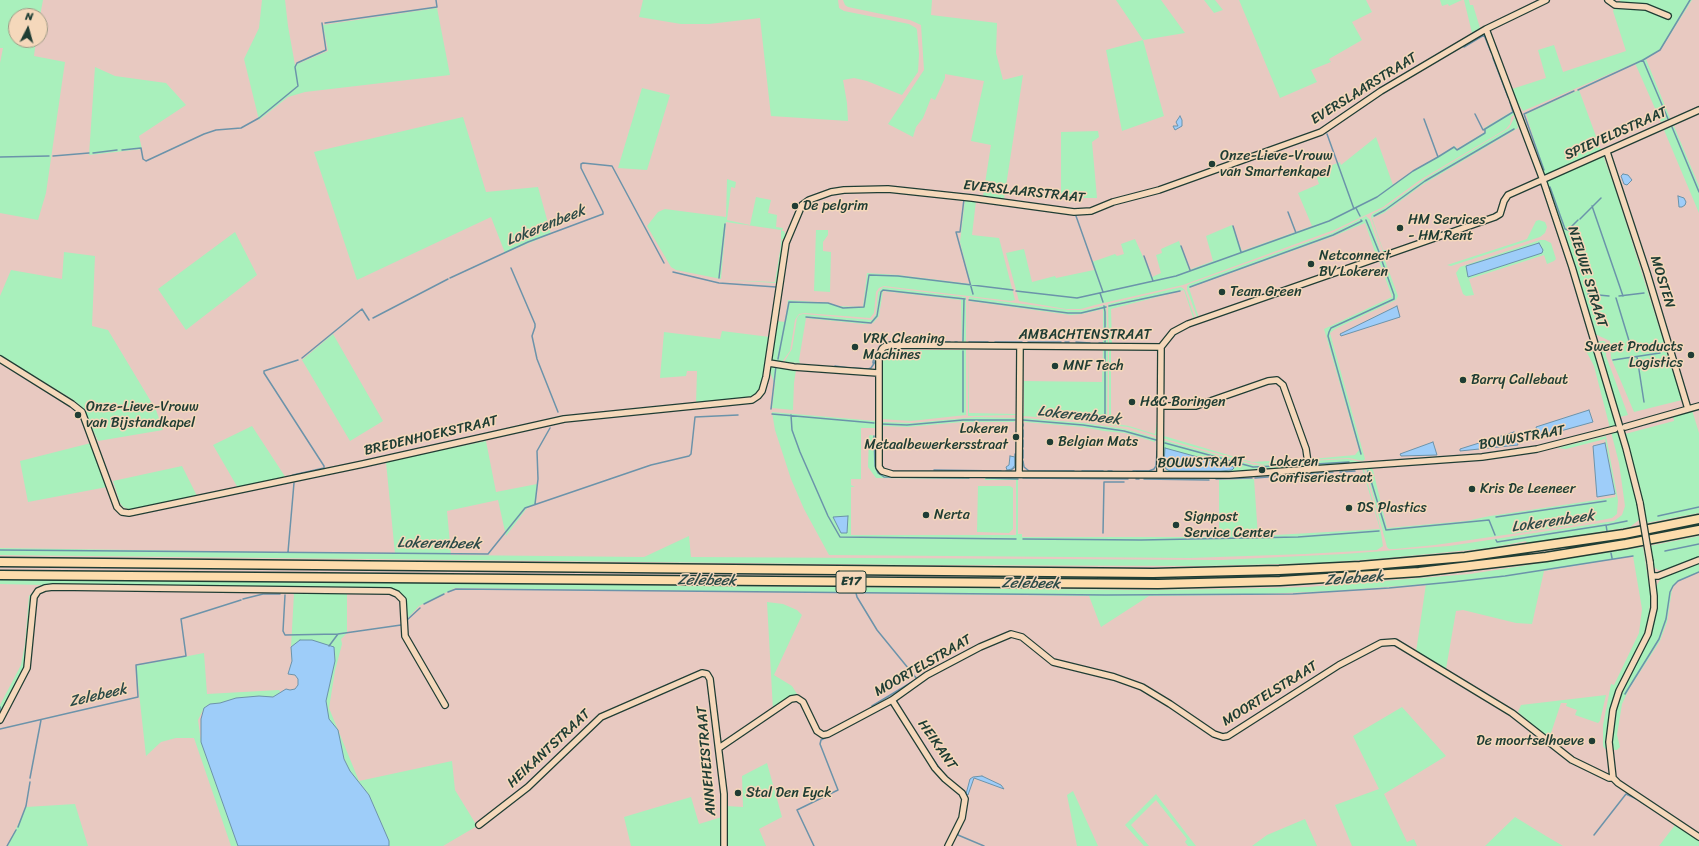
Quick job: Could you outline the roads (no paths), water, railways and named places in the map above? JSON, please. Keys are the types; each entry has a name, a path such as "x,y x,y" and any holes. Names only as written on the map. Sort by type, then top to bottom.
{"highway":[{"name":"E17","path":"0,562 1084,573 1216,572 1360,566 1465,557 1617,535 1699,520"},
{"name":"E17","path":"0,575 1020,584 1188,584 1361,577 1465,568 1560,555 1699,530"}],"street":[{"name":"EVERSLAARSTRAAT","path":"752,400 762,392 769,363 785,248 802,205 809,200 831,192 844,190 883,189 972,198 1074,212 1091,211 1113,202 1159,190 1322,132 1381,91 1486,28 1546,0"},
{"path":"1608,0 1615,5 1646,7 1668,16"},
{"name":"NIEUWE STRAAT","path":"1486,28 1543,180 1621,429 1640,503 1653,576 1654,608 1648,634 1619,691 1613,710 1609,742 1614,778"},
{"name":"SPIEVELDSTRAAT","path":"1543,180 1699,110"},
{"name":"MOSTEN","path":"1608,152 1688,409"},
{"name":"AMBACHTENSTRAAT","path":"878,373 880,352 888,345 1161,347 1173,332 1188,324 1495,217 1500,214 1504,201 1508,195 1543,180"},
{"path":"1019,474 1020,346"},
{"path":"1160,476 1161,347"},
{"name":"BREDENHOEKSTRAAT","path":"0,358 82,412 119,510 129,513 363,464 564,419 752,400"},
{"path":"769,363 878,373"},
{"name":"BOUWSTRAAT","path":"878,373 878,463 882,471 892,474 1160,476 1229,475 1489,456 1556,445 1616,430"},
{"path":"1161,406 1196,406 1268,381 1273,380 1281,382 1306,450 1309,470"},
{"path":"1624,427 1699,406"},
{"path":"1653,576 1658,576 1699,560"},
{"path":"0,720 27,668 34,597 38,591 45,588 54,587 390,591 397,594 402,600 405,636 445,705"},
{"name":"MOORTELSTRAAT","path":"719,748 794,698 801,699 817,731 823,734 828,734 892,700 927,675 976,649 1007,635 1016,634 1022,637 1053,662 1114,677 1142,687 1214,734 1223,738 1339,665 1381,644 1395,642 1512,713 1572,760 1609,778 1614,778"},
{"name":"HEIKANTSTRAAT","path":"479,825 528,787 601,717 702,673 707,674"},
{"name":"ANNEHEISTRAAT","path":"707,674 710,679 724,794 724,846"},
{"name":"HEIKANT","path":"892,700 935,768 945,779 962,793 965,799 962,818 948,846"},
{"path":"1614,778 1618,783 1699,837"}],"water":[{"path":"1180,116 1182,126 1175,130 1173,126 1178,126 1176,122"},
{"path":"1623,174 1628,175 1632,180 1627,185 1624,184 1621,176"},
{"path":"1678,196 1684,198 1686,202 1682,207 1679,207"},
{"path":"1539,243 1543,250 1542,253 1468,277 1466,266"},
{"path":"1397,306 1400,317 1341,336 1340,334"},
{"path":"1589,410 1593,422 1539,437 1536,427"},
{"path":"1514,432 1518,445 1460,451 1460,449"},
{"path":"1433,442 1437,455 1401,456 1400,454"},
{"path":"1605,443 1615,494 1597,497 1593,446"},
{"path":"1165,448 1234,468 1232,470 1220,471 1170,471 1166,469 1164,464"},
{"path":"1010,456 1015,457 1015,465 1012,469 1007,470 1006,467 1009,465"},
{"path":"848,516 847,533 841,533 833,517"},
{"path":"300,640 312,640 334,647 335,661 326,701 329,719 338,730 344,759 350,771 369,795 389,841 389,846 238,846 201,742 201,719 204,708 210,704 220,703 236,698 259,696 273,697 286,689 295,689 298,685 298,679 295,675 288,674 292,661 291,647"},
{"path":"982,776 1001,785 1004,789 974,778 968,795 966,794 970,779 973,777"}],"waterway":[{"path":"325,23 437,7 436,0"},
{"path":"1668,119 1643,60 1660,50 1690,0"},
{"path":"122,150 141,148 143,159 146,161 204,134 216,130 241,128 259,118 298,86 295,67 297,63 326,50 322,23"},
{"path":"1464,47 1484,35 1491,52"},
{"path":"1493,58 1508,97"},
{"path":"1578,90 1643,60"},
{"path":"1544,170 1524,114 1574,91"},
{"path":"1016,291 1077,298 1176,276 1329,221 1377,197 1413,171 1454,147 1457,150 1485,133 1485,129 1513,112 1510,102"},
{"path":"1475,114 1483,130 1485,129"},
{"path":"1424,119 1438,157"},
{"path":"1672,127 1699,192"},
{"path":"1374,216 1385,210 1425,181 1514,129"},
{"path":"1327,134 1354,209"},
{"path":"93,153 117,150"},
{"path":"53,156 89,153"},
{"path":"0,157 49,156"},
{"name":"Lokerenbeek","path":"450,278 528,242 603,214 581,168 581,164 583,163 612,166 664,263"},
{"path":"1550,187 1565,229 1568,230 1578,220"},
{"path":"1580,219 1601,198"},
{"path":"964,199 960,232 956,232 973,294"},
{"path":"1592,206 1623,296"},
{"path":"1356,208 1360,216"},
{"path":"1288,212 1296,233"},
{"path":"1076,216 1103,292"},
{"path":"1190,287 1333,235 1362,221 1361,220"},
{"path":"1366,220 1379,252"},
{"path":"719,278 725,224"},
{"path":"1233,226 1241,252"},
{"path":"1181,246 1190,270"},
{"path":"1144,256 1153,281"},
{"path":"1361,454 1328,336 1331,328 1394,299 1394,295 1382,261"},
{"path":"511,268 535,324 532,336 537,359 558,412"},
{"name":"Lokerenbeek","path":"673,272 719,283 776,287"},
{"path":"778,359 789,302 828,303 843,308 864,307 869,275 898,276 1013,290"},
{"name":"Lokerenbeek","path":"373,318 448,279"},
{"path":"806,317 871,323 877,316 881,292 883,290 965,299"},
{"path":"1109,306 1180,291"},
{"path":"1100,293 1103,302"},
{"path":"1619,296 1644,293"},
{"path":"1588,294 1609,296"},
{"path":"1616,298 1630,344"},
{"path":"963,341 964,299"},
{"path":"969,300 1068,313 1081,313 1106,307"},
{"path":"1104,306 1105,342"},
{"name":"Lokerenbeek","path":"302,358 362,309 369,320"},
{"path":"880,346 884,343 895,341"},
{"path":"909,342 920,342"},
{"path":"926,342 934,342"},
{"path":"940,342 950,342"},
{"path":"969,342 988,342"},
{"path":"995,342 1022,342"},
{"path":"1028,342 1061,342"},
{"path":"1076,342 1090,343"},
{"path":"873,363 874,351"},
{"path":"963,351 963,412"},
{"path":"1105,351 1105,422"},
{"path":"853,368 871,368 875,362 875,352"},
{"path":"1613,360 1660,353"},
{"path":"1637,357 1644,402"},
{"name":"Lokerenbeek","path":"293,475 324,468 324,466 264,371 298,360"},
{"path":"771,409 776,366"},
{"path":"835,366 849,368"},
{"name":"Lokerenbeek","path":"772,414 874,423"},
{"name":"Lokerenbeek","path":"0,550 488,554 525,508 651,465 689,456 691,454 695,417 738,415"},
{"path":"791,415 792,430 800,452 828,516 840,537 1016,539"},
{"name":"Lokerenbeek","path":"882,424 907,425 963,420 1015,420"},
{"name":"Lokerenbeek","path":"1023,420 1083,425 1124,431 1156,440"},
{"path":"535,504 538,479 537,451 550,428"},
{"path":"1023,430 1023,437"},
{"path":"874,436 875,466 878,473 884,477 969,478"},
{"path":"1023,440 1023,447"},
{"name":"Lokerenbeek","path":"1165,443 1253,467 1301,465"},
{"path":"1023,450 1023,458"},
{"path":"1133,471 1149,471 1154,469 1156,466 1157,451"},
{"path":"1006,471 1010,471 1015,467 1015,454"},
{"path":"1023,461 1024,467 1029,471 1074,471"},
{"name":"Lokerenbeek","path":"1316,464 1349,462"},
{"path":"934,470 1001,471"},
{"path":"1082,471 1103,471"},
{"path":"1340,472 1355,471"},
{"name":"Lokerenbeek","path":"1368,471 1386,530 1489,520 1495,535"},
{"path":"1255,478 1333,472"},
{"path":"986,478 1018,479"},
{"path":"1023,478 1128,479"},
{"path":"1216,479 1252,478"},
{"path":"1144,479 1209,480"},
{"path":"1103,533 1104,482 1124,482"},
{"name":"Lokerenbeek","path":"288,552 294,483"},
{"path":"1496,517 1606,501"},
{"path":"1658,516 1699,507"},
{"path":"1607,525 1627,521"},
{"name":"Lokerenbeek","path":"1496,540 1497,542 1606,525 1607,531"},
{"path":"1023,539 1141,540 1298,537 1379,531"},
{"name":"Lokerenbeek","path":"1665,551 1699,544"},
{"name":"Lokerenbeek","path":"1611,553 1612,558"},
{"name":"Zelebeek","path":"448,592 456,589 1106,595 1293,594 1389,588 1452,582 1505,576 1633,556"},
{"path":"1625,694 1659,639 1666,619 1670,592 1673,586 1678,581 1699,572"},
{"path":"856,593 877,630 917,679 872,706 873,707"},
{"name":"Zelebeek","path":"243,599 263,594 280,594"},
{"name":"Zelebeek","path":"424,604 444,594"},
{"name":"Zelebeek","path":"285,595 283,631 285,635 338,634"},
{"name":"Zelebeek","path":"0,729 138,697 136,665 186,656 181,619 241,600"},
{"name":"Zelebeek","path":"407,620 420,608"},
{"name":"Zelebeek","path":"329,646 338,634 401,625"},
{"path":"897,699 897,702 903,712"},
{"path":"30,778 41,720"},
{"path":"814,846 797,810 838,790 820,744 821,740 842,729"},
{"path":"928,752 942,772"},
{"path":"18,827 26,806 30,782"},
{"path":"1594,835 1626,794 1639,800"},
{"path":"965,815 967,801"},
{"path":"1641,802 1650,807"},
{"path":"7,846 16,830"},
{"path":"958,831 958,835 984,846"}],"place":[{"name":"Onze-Lieve-Vrouw van Smartenkapel","path":"1212,164"},
{"name":"De pelgrim","path":"795,206"},
{"name":"HM Services - HM Rent","path":"1400,228"},
{"name":"Netconnect BV Lokeren","path":"1311,264"},
{"name":"Team Green","path":"1222,292"},
{"name":"VRK Cleaning Machines","path":"855,347"},
{"name":"Sweet Products Logistics","path":"1691,355"},
{"name":"MNF Tech","path":"1055,366"},
{"name":"Barry Callebaut","path":"1463,380"},
{"name":"H&C Boringen","path":"1132,402"},
{"name":"Onze-Lieve-Vrouw van Bijstandkapel","path":"78,415"},
{"name":"Lokeren Metaalbewerkersstraat","path":"1016,437"},
{"name":"Belgian Mats","path":"1050,442"},
{"name":"Lokeren Confiseriestraat","path":"1262,470"},
{"name":"Kris De Leeneer","path":"1472,489"},
{"name":"DS Plastics","path":"1349,508"},
{"name":"Nerta","path":"926,515"},
{"name":"Signpost Service Center","path":"1176,525"},
{"name":"De moortselhoeve","path":"1592,741"},
{"name":"Stal Den Eyck","path":"738,793"}]}
